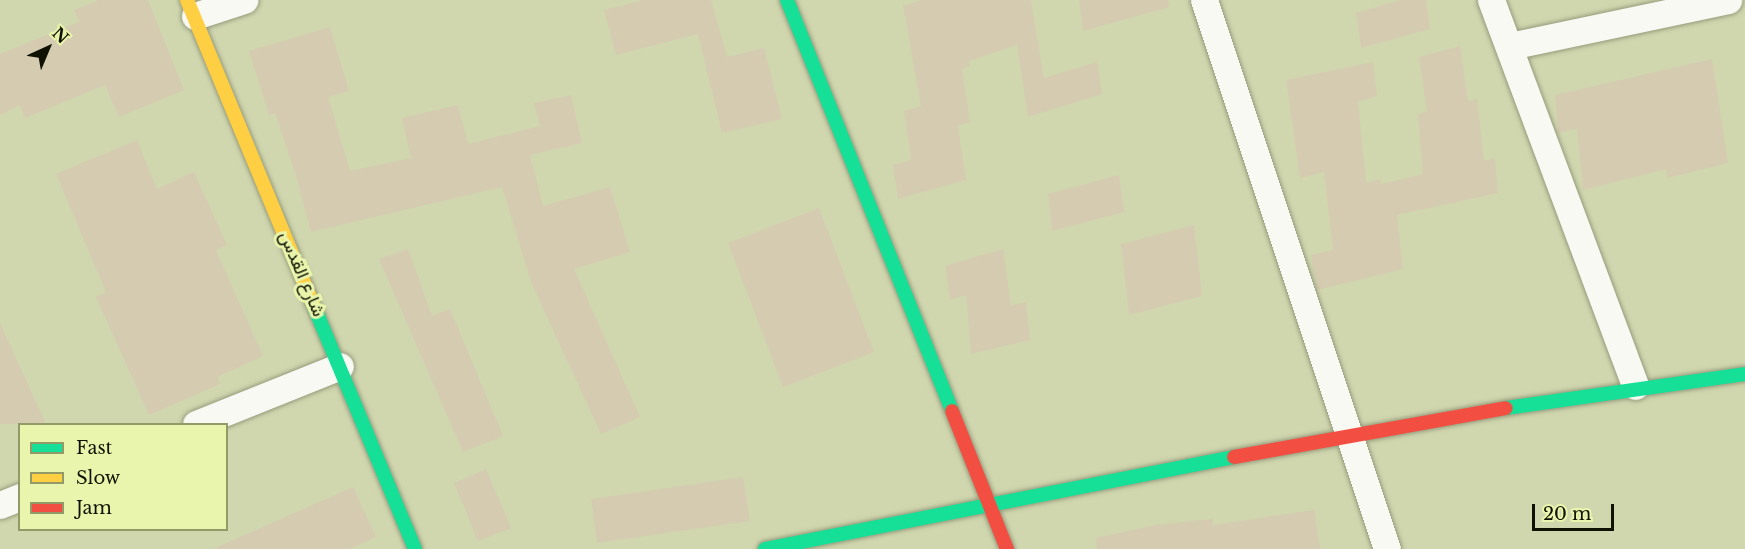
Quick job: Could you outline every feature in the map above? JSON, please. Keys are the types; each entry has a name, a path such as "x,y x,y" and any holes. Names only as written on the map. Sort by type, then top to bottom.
{"street":[{"path":"191,8 244,0"},
{"path":"787,0 1008,549"},
{"path":"1204,0 1351,434 1387,549"},
{"path":"1491,0 1635,386"},
{"path":"1510,46 1728,0"},
{"name":"شارع القدس","path":"191,8 415,549"},
{"path":"198,423 340,366"},
{"path":"765,549 1351,434 1635,386 1745,374"},
{"path":"0,505 18,498"}],"building":[{"path":"99,0 148,0 184,90 119,117 105,85 25,118 20,105 0,115 0,54 79,22 74,10"},
{"path":"643,0 711,0 727,57 764,48 782,119 722,133 698,34 616,55 604,10"},
{"path":"922,0 1031,0 1044,78 1097,62 1102,94 1028,117 1017,45 969,61 970,66 962,69 970,122 958,126 966,180 898,199 893,165 911,160 904,111 921,106 903,6"},
{"path":"1079,0 1168,0 1169,7 1083,31"},
{"path":"1400,0 1426,0 1430,29 1361,48 1356,13"},
{"path":"330,27 349,91 328,97 350,171 411,158 402,118 458,105 468,144 540,126 534,103 571,95 582,143 530,155 543,206 610,187 630,252 574,269 640,417 601,434 531,282 502,187 311,232 296,176 275,113 269,115 249,51"},
{"path":"1460,46 1468,101 1477,99 1484,161 1495,158 1498,193 1397,215 1403,269 1317,290 1311,255 1333,250 1324,172 1300,178 1286,80 1373,62 1377,96 1358,102 1366,183 1380,179 1381,184 1423,174 1418,114 1427,112 1419,57"},
{"path":"1712,59 1728,163 1667,178 1666,169 1583,190 1577,129 1558,133 1555,95"},
{"path":"137,140 157,189 194,172 227,245 216,250 263,356 217,377 220,384 149,415 96,297 106,292 56,174"},
{"path":"1119,175 1124,212 1052,231 1048,194"},
{"path":"819,208 874,352 783,387 728,243"},
{"path":"1194,225 1202,296 1129,315 1121,244"},
{"path":"408,249 432,316 450,309 503,436 463,452 379,259"},
{"path":"1003,249 1011,306 1026,302 1030,340 971,354 966,295 950,300 945,266"},
{"path":"0,323 46,423 0,424"},
{"path":"486,469 511,528 478,541 454,483"},
{"path":"743,477 750,521 597,543 591,499"},
{"path":"353,487 376,537 350,549 213,549"},
{"path":"1314,510 1320,549 1097,549 1096,538 1155,525 1213,519 1213,525"}],"traffic: fast":[{"path":"787,0 952,411"},
{"path":"313,304 415,549"},
{"path":"1506,408 1745,374"},
{"path":"765,549 1234,457"}],"traffic: slow":[{"path":"187,0 313,304"}],"traffic: jam":[{"path":"1234,457 1506,408"},
{"path":"952,411 1007,549"}]}
